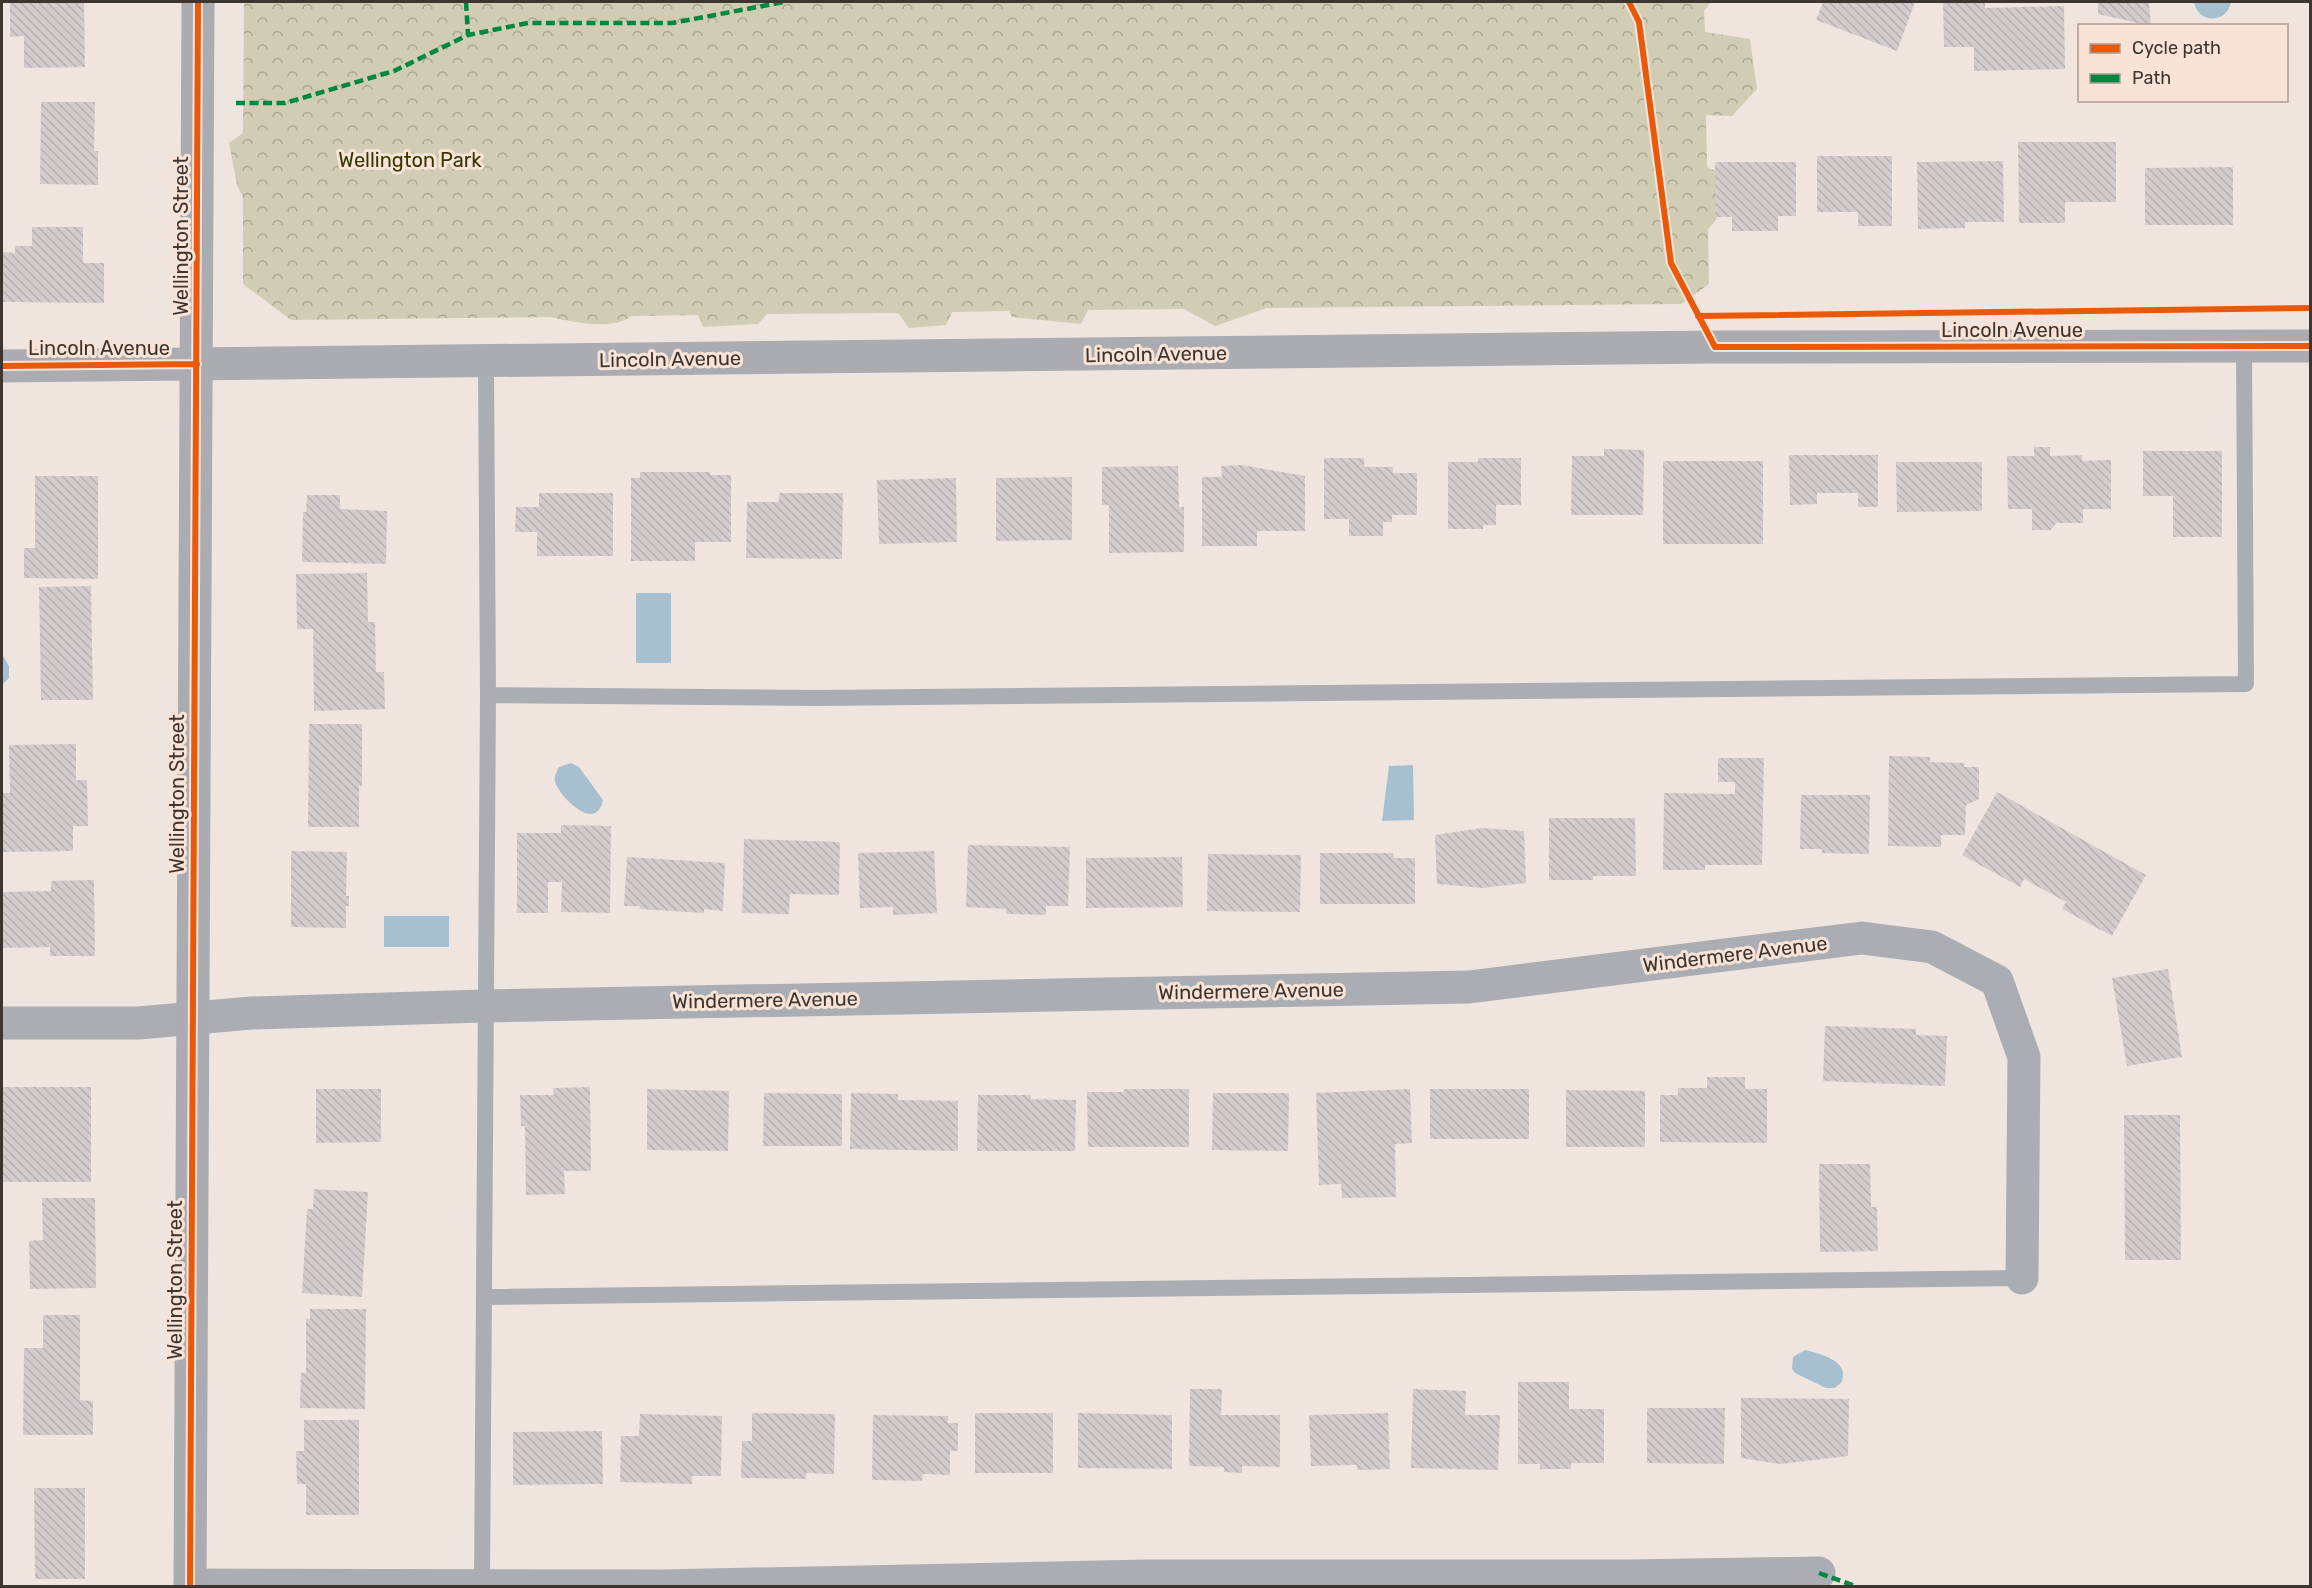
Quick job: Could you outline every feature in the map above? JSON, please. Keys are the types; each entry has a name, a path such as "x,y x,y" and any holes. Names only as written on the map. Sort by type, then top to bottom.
{"main road":[{"name":"Wellington Street","path":"190,1586 198,2"},
{"name":"Lincoln Avenue","path":"2,366 1714,347 2310,346"}],"street":[{"name":"Windermere Avenue","path":"2,1023 139,1023 251,1013 484,1006 1469,987 1862,938 1932,947 1996,981 2024,1056 2022,1278"},
{"path":"190,1586 1630,1581 1819,1573"}],"lane":[{"path":"488,694 818,698 2246,684 2244,346"},
{"path":"482,1586 484,1006 488,694 486,361"},
{"path":"484,1297 2022,1278"}],"green space":[{"name":"Wellington Park","path":"244,2 1711,2 1704,11 1705,32 1750,39 1757,89 1732,116 1706,115 1707,167 1720,173 1727,204 1708,230 1709,284 1681,304 1267,308 1215,326 1184,309 1088,310 1081,324 1012,317 1009,311 952,312 946,325 909,328 898,313 767,314 758,324 703,327 698,315 631,316 623,321 603,324 581,323 551,317 291,320 243,284 243,197 237,185 229,143 243,133"}],"water":[{"path":"2194,2 2231,2 2224,14 2212,18 2201,14"},
{"path":"636,593 671,593 671,663 636,663"},
{"path":"2,654 9,666 9,678 2,685"},
{"path":"571,763 579,767 603,800 599,810 592,814 576,808 557,786 555,777 559,767"},
{"path":"1413,765 1414,820 1382,821 1389,766"},
{"path":"384,916 449,916 449,947 384,947"},
{"path":"1805,1350 1836,1362 1843,1371 1840,1384 1834,1388 1826,1388 1795,1373 1792,1369 1793,1357"}],"building":[{"path":"10,2 84,2 85,67 24,68 24,36 10,37"},
{"path":"1823,2 1915,2 1897,51 1816,20"},
{"path":"1943,2 1985,2 1985,8 2064,6 2065,69 1974,71 1974,47 1944,47"},
{"path":"2098,2 2149,2 2151,24 2142,24 2098,14"},
{"path":"41,102 95,102 94,151 98,151 98,185 40,184"},
{"path":"2018,142 2116,142 2116,202 2065,202 2065,223 2019,223"},
{"path":"1817,156 1892,156 1892,226 1858,226 1858,212 1817,212"},
{"path":"2003,161 2004,222 1965,222 1965,228 1918,229 1917,162"},
{"path":"1715,162 1796,162 1796,216 1778,216 1778,231 1732,231 1732,217 1715,217"},
{"path":"2233,167 2233,225 2145,225 2145,168"},
{"path":"32,227 83,227 83,263 104,263 104,303 2,302 2,252 15,253 15,246 32,246"},
{"path":"2034,447 2050,447 2050,456 2082,455 2082,461 2111,460 2111,509 2083,509 2083,523 2056,523 2051,530 2032,530 2032,509 2008,509 2007,456 2034,456"},
{"path":"1604,449 1644,450 1643,515 1571,515 1572,456 1604,456"},
{"path":"2143,451 2222,451 2222,537 2173,537 2173,496 2143,496"},
{"path":"1789,455 1878,455 1878,507 1858,507 1858,493 1817,493 1817,504 1790,505"},
{"path":"1324,458 1364,458 1364,467 1393,467 1393,473 1417,473 1417,515 1392,515 1392,522 1383,522 1383,536 1349,536 1349,519 1324,519"},
{"path":"1478,458 1521,458 1521,505 1496,505 1496,525 1483,525 1483,529 1448,529 1448,462 1478,462"},
{"path":"1663,461 1763,461 1763,544 1663,544"},
{"path":"1896,462 1982,462 1982,511 1897,512"},
{"path":"1242,465 1305,476 1305,531 1257,531 1257,546 1202,546 1202,477 1222,477 1221,466"},
{"path":"1178,466 1179,507 1184,507 1184,552 1109,553 1109,505 1102,505 1102,467"},
{"path":"640,472 710,472 710,475 731,475 731,542 695,542 695,561 631,561 631,478 640,478"},
{"path":"35,476 98,476 98,579 24,578 24,548 35,548"},
{"path":"1072,477 1072,540 996,541 996,478"},
{"path":"956,478 957,542 879,544 877,480"},
{"path":"539,493 613,493 613,556 537,556 537,532 515,532 516,507 539,507"},
{"path":"779,493 843,493 842,559 746,558 747,502 779,502"},
{"path":"307,495 340,495 340,509 387,511 386,564 302,562 303,512 306,512"},
{"path":"367,573 368,622 375,622 376,672 384,672 385,709 314,711 313,629 297,629 296,574"},
{"path":"91,586 93,700 41,700 39,587"},
{"path":"309,724 362,724 362,786 359,786 359,827 308,827"},
{"path":"76,744 76,780 87,780 88,826 73,826 73,851 2,852 2,793 10,793 9,745"},
{"path":"1889,756 1930,757 1930,762 1964,763 1964,767 1979,767 1979,799 1966,805 1965,835 1941,835 1941,847 1888,846"},
{"path":"1718,758 1764,758 1762,865 1705,865 1705,870 1663,870 1664,793 1735,794 1735,782 1718,782"},
{"path":"1997,792 2146,875 2112,936 2062,909 2066,902 2024,879 2020,887 1962,855"},
{"path":"1801,795 1870,795 1869,854 1822,853 1822,849 1800,849"},
{"path":"1549,818 1635,818 1636,876 1593,876 1593,880 1549,880"},
{"path":"561,825 611,826 610,913 561,912 562,882 548,882 548,913 517,913 517,833 561,833"},
{"path":"1482,828 1524,831 1526,883 1483,888 1437,884 1435,835"},
{"path":"744,839 840,842 839,895 790,894 789,914 742,913"},
{"path":"968,845 1070,847 1068,906 1046,906 1046,915 1006,914 1006,909 966,907"},
{"path":"291,851 347,852 346,896 349,896 349,906 346,906 346,928 291,927"},
{"path":"934,851 937,913 893,915 893,907 860,908 858,853"},
{"path":"1320,853 1393,853 1394,858 1415,858 1415,904 1320,904"},
{"path":"1208,854 1301,855 1300,912 1207,911"},
{"path":"627,857 725,863 723,911 704,909 704,913 624,906"},
{"path":"1182,857 1183,907 1086,908 1086,858"},
{"path":"94,880 95,956 50,956 50,947 2,948 2,892 51,891 51,881"},
{"path":"2168,969 2182,1057 2127,1066 2112,978"},
{"path":"1825,1026 1916,1029 1916,1035 1947,1036 1945,1086 1823,1081"},
{"path":"1707,1077 1745,1077 1745,1089 1767,1089 1767,1143 1660,1142 1660,1095 1678,1095 1678,1088 1707,1088"},
{"path":"2,1087 91,1087 91,1182 2,1182"},
{"path":"590,1087 591,1171 564,1171 565,1194 526,1195 525,1126 521,1126 520,1095 554,1095 553,1088"},
{"path":"316,1089 381,1089 381,1142 316,1143"},
{"path":"647,1089 729,1091 728,1151 647,1150"},
{"path":"1124,1089 1189,1089 1189,1147 1088,1147 1087,1092 1124,1092"},
{"path":"1410,1089 1412,1143 1395,1144 1396,1197 1342,1198 1341,1184 1319,1185 1316,1093"},
{"path":"1430,1089 1529,1089 1529,1139 1430,1139"},
{"path":"1566,1090 1645,1091 1645,1147 1566,1147"},
{"path":"764,1093 842,1094 842,1146 763,1146"},
{"path":"851,1093 898,1094 898,1100 958,1101 958,1151 850,1149"},
{"path":"1213,1093 1289,1093 1288,1151 1212,1150"},
{"path":"978,1095 1031,1095 1031,1099 1076,1100 1075,1151 977,1151"},
{"path":"2124,1115 2180,1115 2181,1260 2125,1260"},
{"path":"1819,1164 1870,1164 1871,1207 1877,1207 1878,1251 1820,1252"},
{"path":"314,1189 368,1192 362,1297 302,1293 307,1209 313,1209"},
{"path":"42,1198 95,1198 96,1288 30,1289 29,1241 43,1240"},
{"path":"310,1309 366,1309 365,1409 300,1408 301,1373 306,1373 306,1319 310,1319"},
{"path":"43,1315 80,1315 80,1400 93,1401 93,1435 23,1435 24,1348 43,1348"},
{"path":"1518,1382 1569,1382 1569,1409 1604,1409 1604,1463 1571,1463 1571,1469 1540,1469 1540,1464 1518,1464"},
{"path":"1190,1389 1222,1389 1221,1415 1280,1415 1280,1467 1242,1466 1242,1473 1224,1472 1224,1467 1189,1466"},
{"path":"1413,1389 1466,1391 1465,1415 1500,1415 1498,1470 1411,1468"},
{"path":"1741,1398 1849,1399 1848,1456 1780,1464 1741,1458"},
{"path":"1647,1408 1725,1408 1724,1464 1647,1463"},
{"path":"752,1413 835,1414 834,1474 806,1473 806,1479 741,1478 742,1441 752,1441"},
{"path":"975,1413 1053,1413 1053,1473 975,1473"},
{"path":"1078,1413 1172,1415 1172,1469 1078,1468"},
{"path":"1388,1413 1390,1469 1357,1470 1357,1465 1311,1466 1309,1415"},
{"path":"640,1414 722,1416 721,1476 692,1476 692,1484 620,1482 621,1436 639,1436"},
{"path":"873,1415 948,1416 948,1423 958,1423 958,1451 950,1451 950,1475 923,1474 922,1481 872,1480"},
{"path":"304,1420 359,1420 359,1515 306,1515 306,1484 297,1484 296,1451 304,1451"},
{"path":"602,1431 603,1484 513,1485 513,1432"},
{"path":"34,1488 85,1488 85,1579 35,1579"}],"marked path":[{"path":"466,2 468,35"},
{"path":"236,103 285,103 394,71 468,35 528,23 672,23 784,2"},
{"path":"1819,1573 1855,1586"}],"cycle path":[{"path":"190,1586 198,2"},
{"path":"1629,2 1639,22 1671,263 1715,347 2310,346"},
{"path":"1698,316 2310,308"},
{"path":"2,366 197,364"}]}
